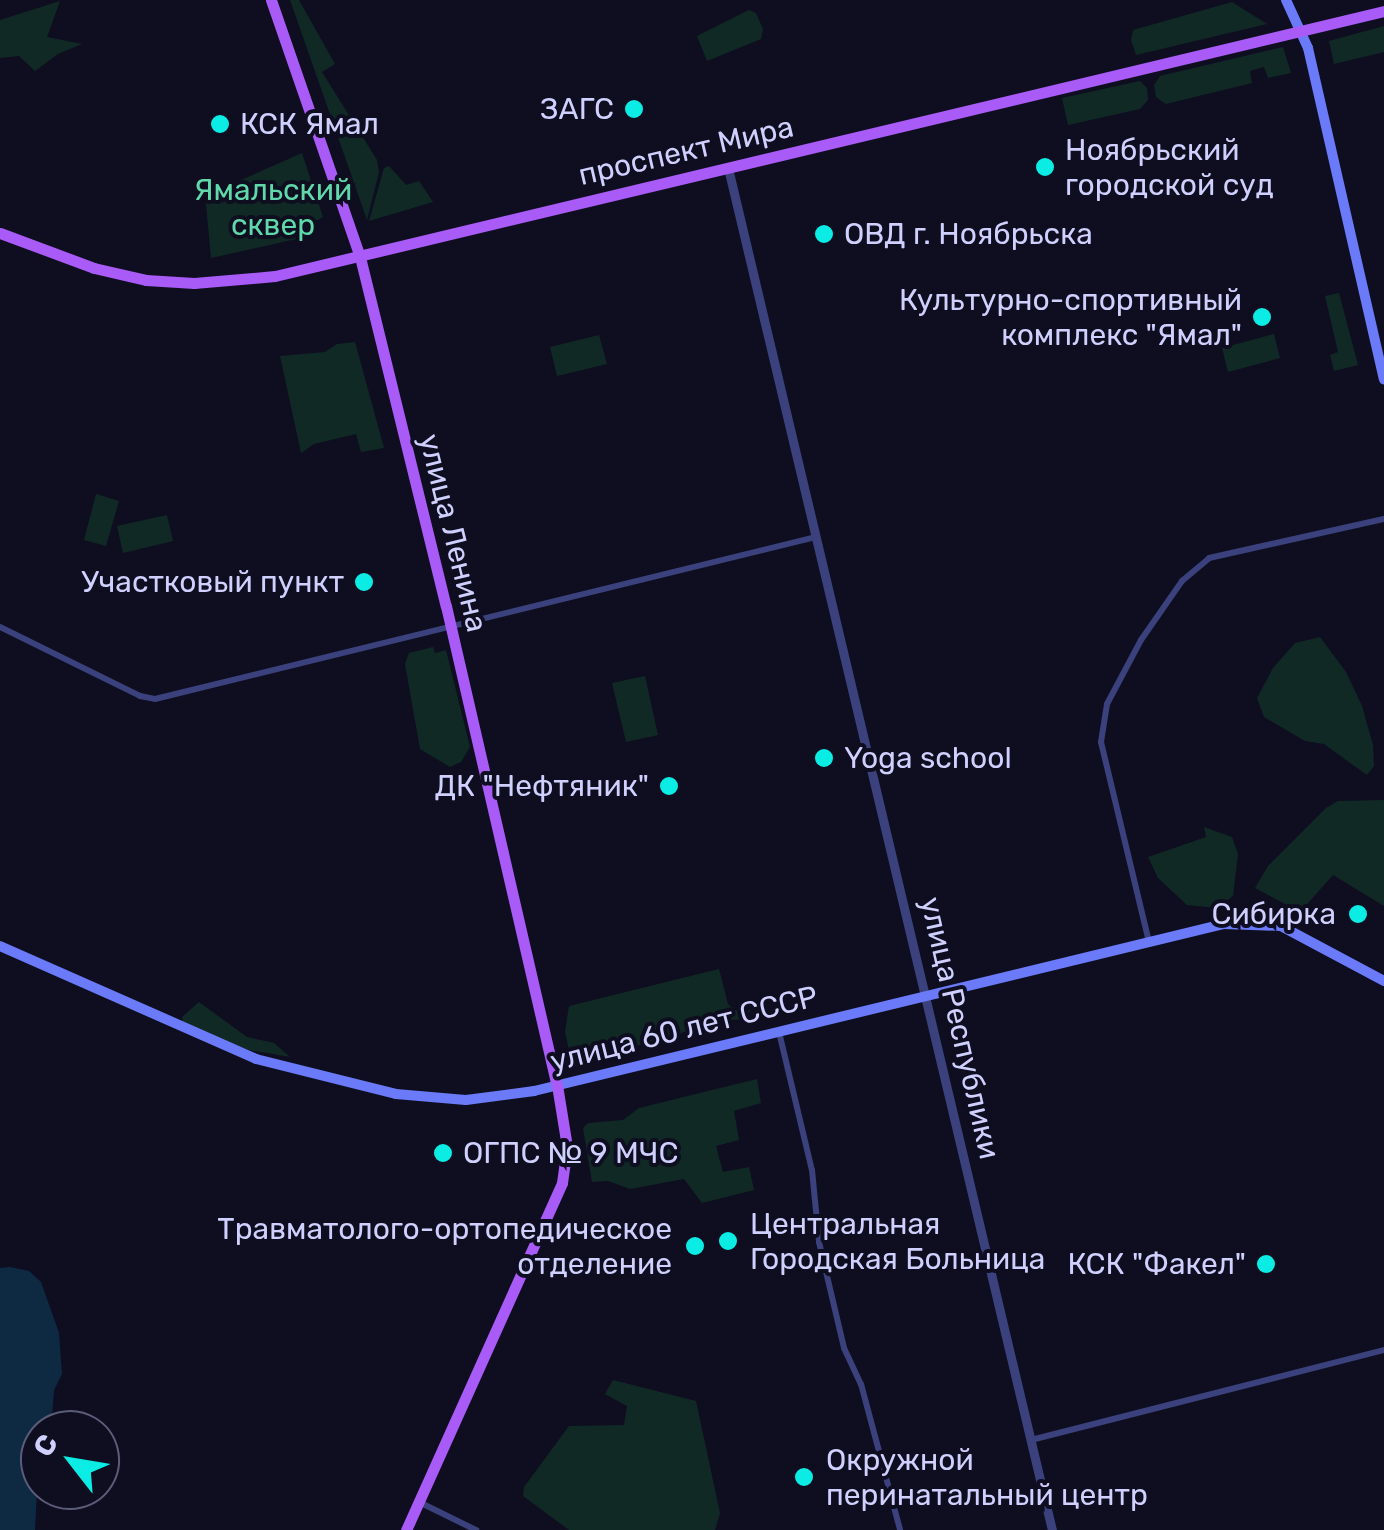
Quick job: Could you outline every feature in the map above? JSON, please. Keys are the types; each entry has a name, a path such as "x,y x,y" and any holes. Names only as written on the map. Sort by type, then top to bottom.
{"main road":[{"name":"улица Ленина","path":"271,0 360,257 557,1085 568,1148 562,1183 406,1530"},
{"path":"1286,0 1302,32 1384,379"},
{"name":"проспект Мира","path":"0,233 94,268 162,282 264,277 1384,11"},
{"name":"улица 60 лет СССР","path":"0,946 188,1033 315,1077 396,1094 446,1099 488,1100 557,1085 1224,924 1280,926 1384,981"}],"street":[{"path":"0,628 150,700 816,537 728,168"},
{"path":"1148,942 1101,742 1108,704 1141,640 1182,581 1209,558 1384,519"},
{"name":"улица Республики","path":"816,537 928,995 1052,1530"},
{"path":"779,1030 812,1170 819,1242 844,1348 861,1384 900,1530"},
{"path":"1030,1440 1384,1350"},
{"path":"419,1502 476,1530"}],"green space":[{"path":"290,0 299,0 335,64 322,72 377,160 379,172 367,220"},
{"path":"60,1 47,37 82,44 58,54 35,71 19,56 0,58 0,20"},
{"path":"1232,2 1267,24 1136,55 1131,40 1133,30"},
{"path":"749,10 756,13 763,29 761,39 707,61 697,36"},
{"path":"1384,26 1384,52 1334,64 1329,41"},
{"path":"1283,47 1291,73 1268,78 1264,67 1250,71 1252,83 1166,104 1156,97 1154,85 1160,76"},
{"path":"1140,81 1147,88 1148,100 1140,109 1068,125 1062,98"},
{"name":"Ямальский сквер","path":"302,153 323,217 316,221 314,235 211,258 206,204 214,192"},
{"path":"389,166 406,185 419,181 433,202 369,221 384,168"},
{"path":"1339,293 1358,365 1334,371 1330,355 1338,352 1325,296"},
{"path":"1274,334 1280,358 1228,372 1222,348"},
{"path":"599,335 607,364 557,376 550,347"},
{"path":"355,342 384,448 361,452 356,434 314,444 301,453 280,356 325,352 337,344"},
{"path":"96,494 119,501 106,546 84,540"},
{"path":"167,515 173,541 123,553 117,526"},
{"path":"1320,637 1346,672 1362,706 1373,745 1374,766 1367,775 1324,744 1305,741 1264,717 1257,698 1273,668 1295,643"},
{"path":"433,647 435,653 446,650 470,747 461,762 450,767 420,749 405,664 409,653"},
{"path":"645,676 658,735 626,742 612,683"},
{"path":"1384,800 1384,906 1333,875 1300,912 1255,888 1268,866 1326,808 1338,801"},
{"path":"1204,827 1232,837 1238,854 1233,896 1217,908 1187,905 1158,878 1148,857 1206,837"},
{"path":"719,969 728,1004 734,1010 750,1010 746,1019 710,1021 672,1037 575,1061 570,1055 565,1032 569,1006"},
{"path":"199,1002 247,1037 274,1043 290,1057 249,1050 183,1024 182,1017"},
{"path":"757,1079 761,1103 734,1111 739,1140 716,1146 723,1172 749,1167 754,1190 702,1203 684,1179 630,1189 608,1181 592,1182 583,1128 588,1123 623,1120 639,1108"},
{"path":"613,1380 696,1401 720,1513 715,1530 569,1530 523,1496 524,1487 569,1426 624,1425 627,1406 605,1394"}],"water":[{"path":"0,1268 29,1271 41,1282 59,1333 62,1374 54,1390 52,1410 20,1410 20,1510 36,1510 35,1530 0,1530"}],"place":[{"name":"ЗАГС","path":"634,109"},
{"name":"КСК Ямал","path":"220,124"},
{"name":"Ноябрьский городской суд","path":"1045,167"},
{"name":"ОВД г. Ноябрьска","path":"824,234"},
{"name":"Культурно-спортивный комплекс \"Ямал\"","path":"1262,317"},
{"name":"Участковый пункт","path":"364,582"},
{"name":"Yoga school","path":"824,758"},
{"name":"ДК \"Нефтяник\"","path":"669,786"},
{"name":"Сибирка","path":"1358,914"},
{"name":"ОГПС № 9 МЧС","path":"443,1153"},
{"name":"Центральная Городская Больница","path":"728,1241"},
{"name":"Травматолого-ортопедическое отделение","path":"695,1246"},
{"name":"КСК \"Факел\"","path":"1266,1264"},
{"name":"Окружной перинатальный центр","path":"804,1477"}]}
